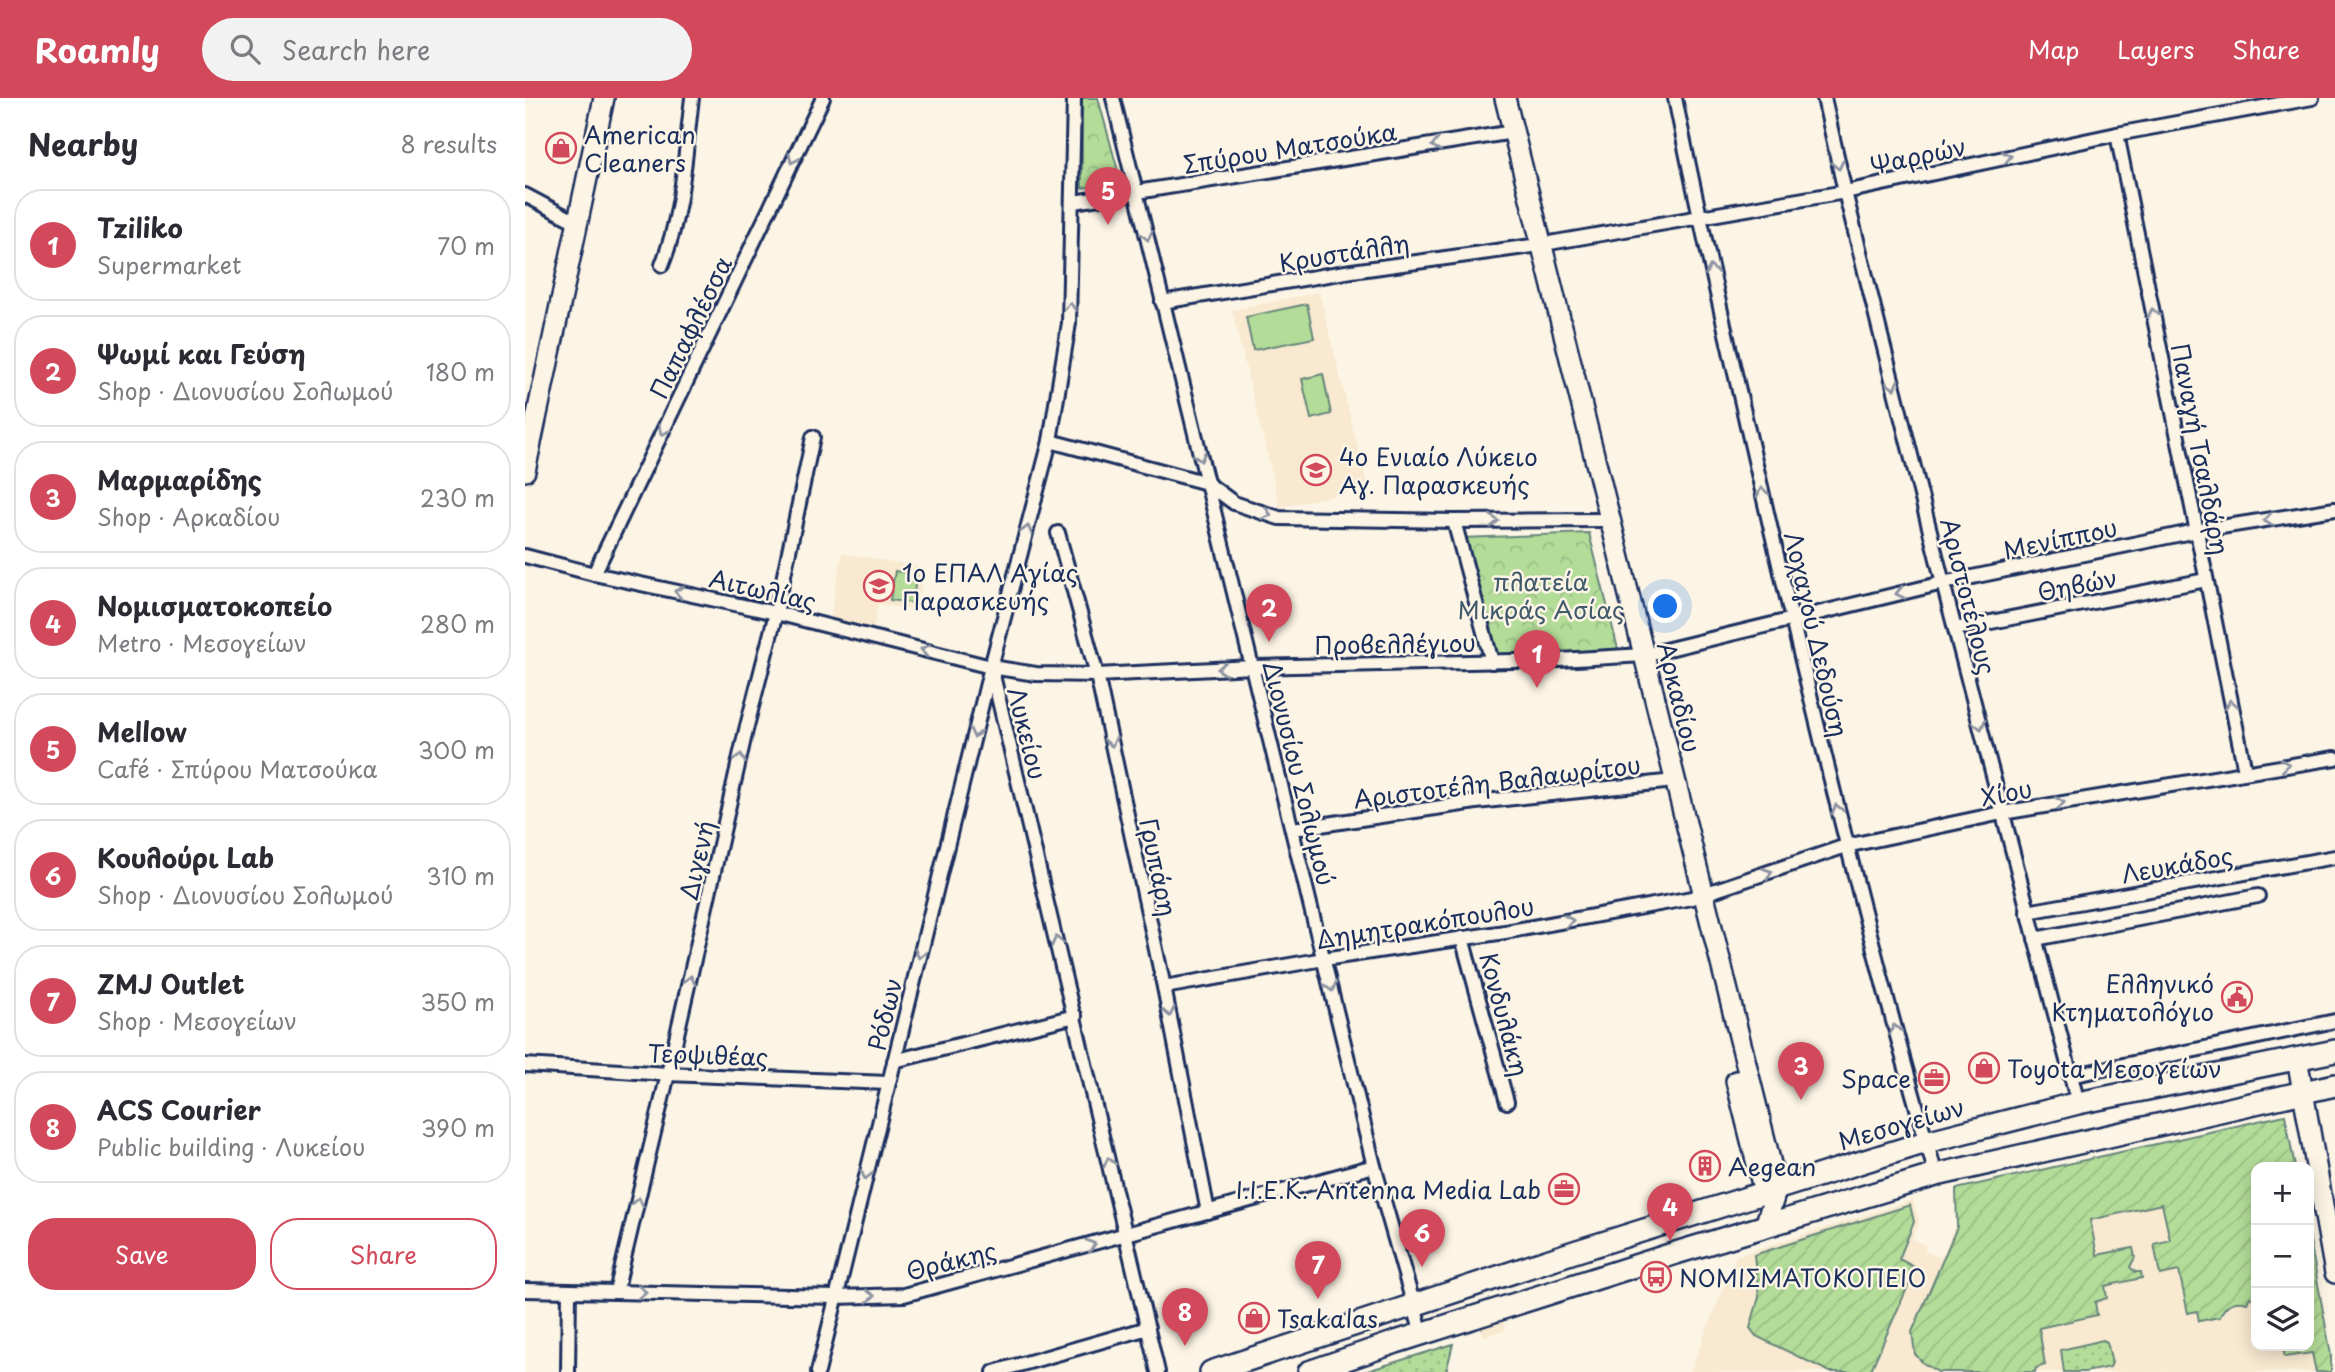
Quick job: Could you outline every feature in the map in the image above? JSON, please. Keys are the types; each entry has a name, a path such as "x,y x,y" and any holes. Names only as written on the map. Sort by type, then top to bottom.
{"main road":[{"name":"Μεσογείων","path":"1211,1372 1574,1252 1926,1142 2078,1103 2335,1051"},
{"path":"1309,1372 1349,1365 1422,1334 1935,1175 2335,1085"}],"street":[{"path":"525,471 604,98"},
{"path":"662,265 678,213 692,98"},
{"name":"Παπαφλέσσα","path":"594,574 823,98"},
{"name":"Λυκείου","path":"1073,98 1074,202 1069,323 1050,441 991,667 1158,1372"},
{"name":"Διονυσίου Σολωμού","path":"1112,98 1374,1166 1422,1334"},
{"name":"Αρκαδίου","path":"1494,98 1508,133 1537,246 1771,1190"},
{"name":"Αρκαδίου","path":"1505,98 1508,133"},
{"name":"Λοχαγού Δεδούση","path":"1675,98 1698,217 1791,619 1846,846 1935,1175"},
{"name":"Αριστοτέλους","path":"1824,98 1943,583 2078,1103"},
{"name":"Ψαρρών","path":"1537,246 1845,192 2116,134 2312,98"},
{"name":"Σπύρου Ματσούκα","path":"1074,202 1508,133"},
{"name":"Παναγή Τσαλδάρη","path":"2116,134 2245,771"},
{"path":"525,195 576,222"},
{"name":"Κρυστάλλη","path":"1163,302 1352,271 1537,246"},
{"name":"Διγενή","path":"616,1292 669,1074 746,730 776,613 813,437"},
{"path":"1050,441 1207,484 1234,503 1279,518 1606,521"},
{"name":"Μενίππου","path":"1638,656 1943,583 2196,531 2335,509"},
{"path":"1454,521 1492,662"},
{"name":"Γρυπάρη","path":"1058,533 1097,675 1164,987 1208,1212"},
{"name":"Αιτωλίας","path":"525,555 594,574 776,613 991,667"},
{"name":"Θηβών","path":"1955,629 2206,580"},
{"name":"Αρκαδίου","path":"1638,656 1665,782 1698,897"},
{"name":"Προβελλέγιου","path":"991,667 1036,674 1097,675 1253,667 1638,656"},
{"name":"Ρόδων","path":"818,1372 991,667"},
{"name":"Χίου","path":"1698,897 1846,846 2003,813 2335,758"},
{"name":"Αριστοτέλη Βαλαωρίτου","path":"1293,829 1476,803 1665,782"},
{"name":"Λευκάδος","path":"2027,912 2335,857"},
{"path":"2035,939 2258,896"},
{"name":"Δημητρακόπουλου","path":"1164,987 1324,959 1505,932 1698,897"},
{"name":"Κονδυλάκη","path":"1462,938 1507,1102"},
{"path":"894,1060 1075,1016"},
{"path":"2070,1076 2335,1021"},
{"path":"2297,1059 2335,1273"},
{"name":"Τερψιθέας","path":"525,1066 888,1083"},
{"name":"Θράκης","path":"525,1290 836,1297 904,1295 1127,1236 1374,1166"},
{"path":"1765,1226 1771,1190"},
{"path":"568,1372 569,1291"},
{"path":"994,1372 1148,1328"}],"shaded area":[{"path":"1319,292 1368,488 1280,507 1232,310"},
{"name":"1ο ΕΠΑΛ Αγίας Παρασκευής","path":"842,553 924,568 917,611 878,604 873,629 830,619"},
{"path":"2285,1115 2294,1162 2251,1162 2251,1351 2314,1351 2314,1261 2332,1372 1690,1372 1736,1256 1913,1200 1919,1222 1912,1239 1926,1246 1924,1251 1941,1258 1967,1199 1964,1187"},
{"path":"1503,1320 1506,1330 1484,1336 1481,1327"}],"green space":[{"path":"1082,98 1098,98 1121,182 1082,188"},
{"path":"1307,304 1314,338 1253,350 1246,317"},
{"path":"1323,374 1331,414 1311,419 1302,379"},
{"name":"πλατεία Μικράς Ασίας","path":"1589,533 1618,649 1496,657 1463,538"},
{"path":"895,571 917,575 912,603 890,600"},
{"path":"2285,1115 2294,1162 2251,1162 2251,1298 2247,1303 2230,1304 2220,1317 2199,1321 2197,1311 2188,1313 2179,1271 2160,1275 2154,1244 2170,1240 2162,1204 2090,1220 2097,1255 2133,1248 2135,1257 2130,1267 2135,1272 2141,1272 2142,1278 2105,1286 2107,1298 2095,1302 2097,1315 2039,1328 2045,1365 2036,1368 2035,1372 1938,1372 1923,1363 1915,1354 1912,1332 1957,1227 1956,1189"},
{"path":"1910,1205 1914,1222 1899,1259 1916,1268 1870,1372 1830,1372 1756,1336 1750,1328 1759,1297 1754,1255"},
{"path":"2314,1262 2331,1355 2331,1372 2316,1372 2312,1353 2285,1357 2283,1351 2314,1351"},
{"path":"2103,1340 2107,1342 2112,1363 2110,1367 2085,1372 2064,1372 2061,1350"},
{"path":"1453,1344 1446,1372 1364,1372"}],"place":[{"name":"American Cleaners","path":"561,148"},
{"name":"Mellow","path":"1108,225"},
{"name":"4ο Ενιαίο Λύκειο Αγ. Παρασκευής","path":"1316,470"},
{"name":"1ο ΕΠΑΛ Αγίας Παρασκευής","path":"879,586"},
{"name":"Ψωμί και Γεύση","path":"1269,642"},
{"name":"Tziliko","path":"1537,688"},
{"name":"Ελληνικό Κτηματολόγιο","path":"2237,997"},
{"name":"Toyota Μεσογείων","path":"1984,1068"},
{"name":"Space","path":"1934,1078"},
{"name":"Μαρμαρίδης","path":"1801,1100"},
{"name":"Aegean","path":"1705,1166"},
{"name":"Ι.Ι.Ε.Κ. Antenna Media Lab","path":"1564,1189"},
{"name":"Νομισματοκοπείο","path":"1670,1241"},
{"name":"Κουλούρι Lab","path":"1422,1267"},
{"name":"ΝΟΜΙΣΜΑΤΟΚΟΠΕΙΟ","path":"1656,1277"},
{"name":"ZMJ Outlet","path":"1318,1299"},
{"name":"Tsakalas","path":"1254,1318"},
{"name":"ACS Courier","path":"1185,1346"}]}
